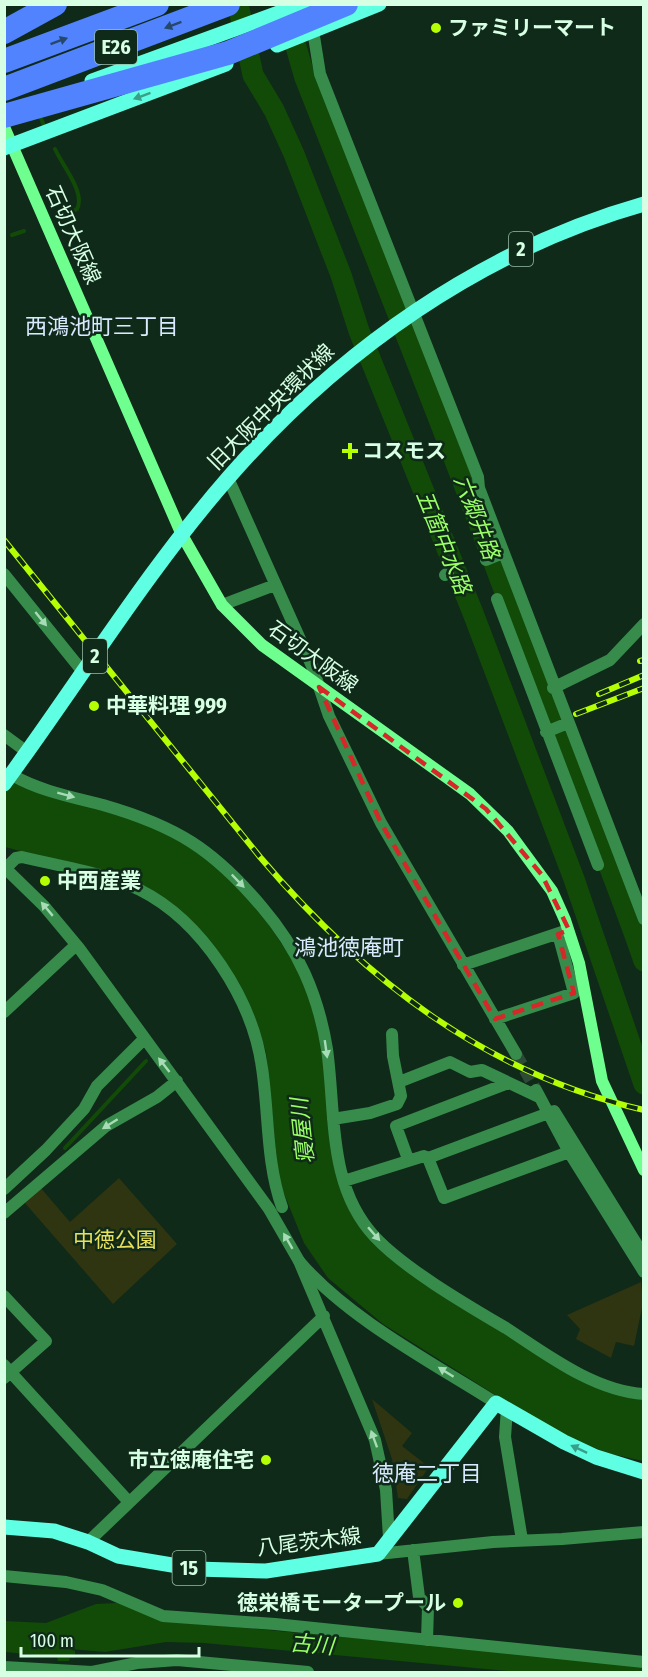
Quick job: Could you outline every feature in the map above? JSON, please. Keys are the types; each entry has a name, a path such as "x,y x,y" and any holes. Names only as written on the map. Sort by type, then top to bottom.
{"highway":[{"path":"4,32 55,4"},
{"name":"E26","path":"4,62 158,4"},
{"name":"E26","path":"4,89 228,4"},
{"path":"4,115 220,56 345,4"}],"main road":[{"path":"8,146 380,4"},
{"path":"4,115 126,68 302,5"},
{"name":"石切大阪線","path":"4,127 8,146 182,536 222,606 262,645 450,779 491,813 542,875 557,900 564,932 580,970 602,1081 644,1170"},
{"name":"旧大阪中央環状線","path":"9,779 83,672 182,536 228,478 259,444 357,353 411,313 519,250 644,204"},
{"path":"501,1405 564,1442 596,1457 644,1472"},
{"name":"八尾茨木線","path":"4,1527 54,1530 118,1556 196,1569 277,1570 378,1554 501,1405"}],"street":[{"path":"314,4 307,33 320,74 411,313 478,477 478,488 501,554 644,919"},
{"path":"228,478 312,666 329,716 381,823 516,1054"},
{"path":"486,560 501,554"},
{"path":"4,574 83,672"},
{"path":"222,606 275,585"},
{"path":"497,599 598,865"},
{"path":"553,688 614,657 644,624"},
{"path":"547,732 566,724"},
{"path":"4,735 27,752"},
{"path":"9,779 159,824 202,848 245,888 295,952 308,976 327,1051 338,1163 353,1202 375,1237 430,1279 581,1373 611,1388 644,1394"},
{"path":"282,1207 272,1172 262,1067 257,1043 242,999 214,957 168,908 139,889 22,856 16,858 5,867 44,906 76,945 269,1209 299,1261 378,1449 386,1490 389,1538"},
{"path":"463,965 564,932 574,993 495,1019"},
{"path":"4,1012 76,945"},
{"path":"333,1119 370,1113 397,1104 401,1096 393,1056 392,1034"},
{"path":"4,1189 46,1150 84,1109 97,1086 144,1039"},
{"path":"399,1082 450,1062 470,1072 483,1070 508,1083 538,1094 568,1152 644,1272"},
{"path":"4,1213 106,1126 157,1097 177,1082"},
{"path":"408,1159 396,1126 508,1083"},
{"path":"344,1181 408,1159 424,1156 428,1158 554,1111 644,1256"},
{"path":"46,1150 60,1165"},
{"path":"428,1158 444,1198 568,1152"},
{"path":"299,1261 338,1297 389,1336 501,1405 504,1437 522,1540"},
{"path":"4,1296 46,1341 7,1372 129,1502"},
{"path":"88,1542 324,1317"},
{"path":"378,1554 522,1540 644,1532"},
{"path":"413,1550 419,1597 428,1608 427,1640"},
{"path":"4,1576 66,1582 102,1590 163,1616 644,1662"},
{"path":"4,1667 92,1672 160,1660 228,1669 308,1672"}],"highlighted area":[{"path":"319,687 486,809 542,875 569,930 558,934 574,993 495,1019 381,823"}],"green space":[{"name":"中徳公園","path":"119,1178 177,1244 113,1304 24,1202 40,1187 70,1222"},
{"path":"641,1282 643,1303 634,1346 616,1342 611,1358 576,1339 580,1329 567,1315"},
{"path":"372,1399 412,1433 402,1446 429,1467 407,1499 398,1498 392,1459"}],"water":[{"name":"寝屋川","path":"4,779 23,787 157,827 200,851 260,911 304,978 323,1052 329,1116 361,1225 522,1344 643,1399 643,1461 607,1453 567,1436 497,1396 383,1324 328,1278 304,1243 279,1181 266,1052 260,1033 185,919 103,873 5,847"},
{"name":"古川","path":"117,1603 181,1622 643,1665 643,1672 519,1672 204,1643 166,1642 105,1652 70,1649 75,1651 75,1658 70,1658 69,1661 58,1661 57,1657 5,1652 4,1621 46,1623 96,1604"}],"waterway":[{"name":"五箇中水路","path":"238,4 253,75 274,110 294,154 341,275 359,331 473,613 574,879 644,1084"},
{"name":"六郷井路","path":"291,17 292,33 305,78 456,463 644,961"},
{"path":"40,116 44,126"},
{"path":"55,149 76,187 79,202 77,209 59,219"},
{"path":"12,235 24,231"},
{"path":"65,1148 146,1061"}],"tunnel":[{"path":"516,1054 536,1090"}],"railway":[{"path":"4,540 260,857 341,943 385,981 431,1015 480,1046 531,1072 586,1094 644,1110"},
{"path":"640,661 644,660"},
{"path":"599,694 644,675"},
{"path":"576,714 644,688"}],"place":[{"name":"ファミリーマート","path":"436,28"},
{"name":"コスモス","path":"350,451"},
{"name":"中華料理 999","path":"94,706"},
{"name":"中西産業","path":"45,881"},
{"name":"市立徳庵住宅","path":"266,1460"},
{"name":"徳栄橋モータープール","path":"458,1603"}],"district":[{"name":"西鴻池町三丁目","path":"102,326"},
{"name":"鴻池徳庵町","path":"349,947"},
{"name":"徳庵二丁目","path":"427,1473"}]}
